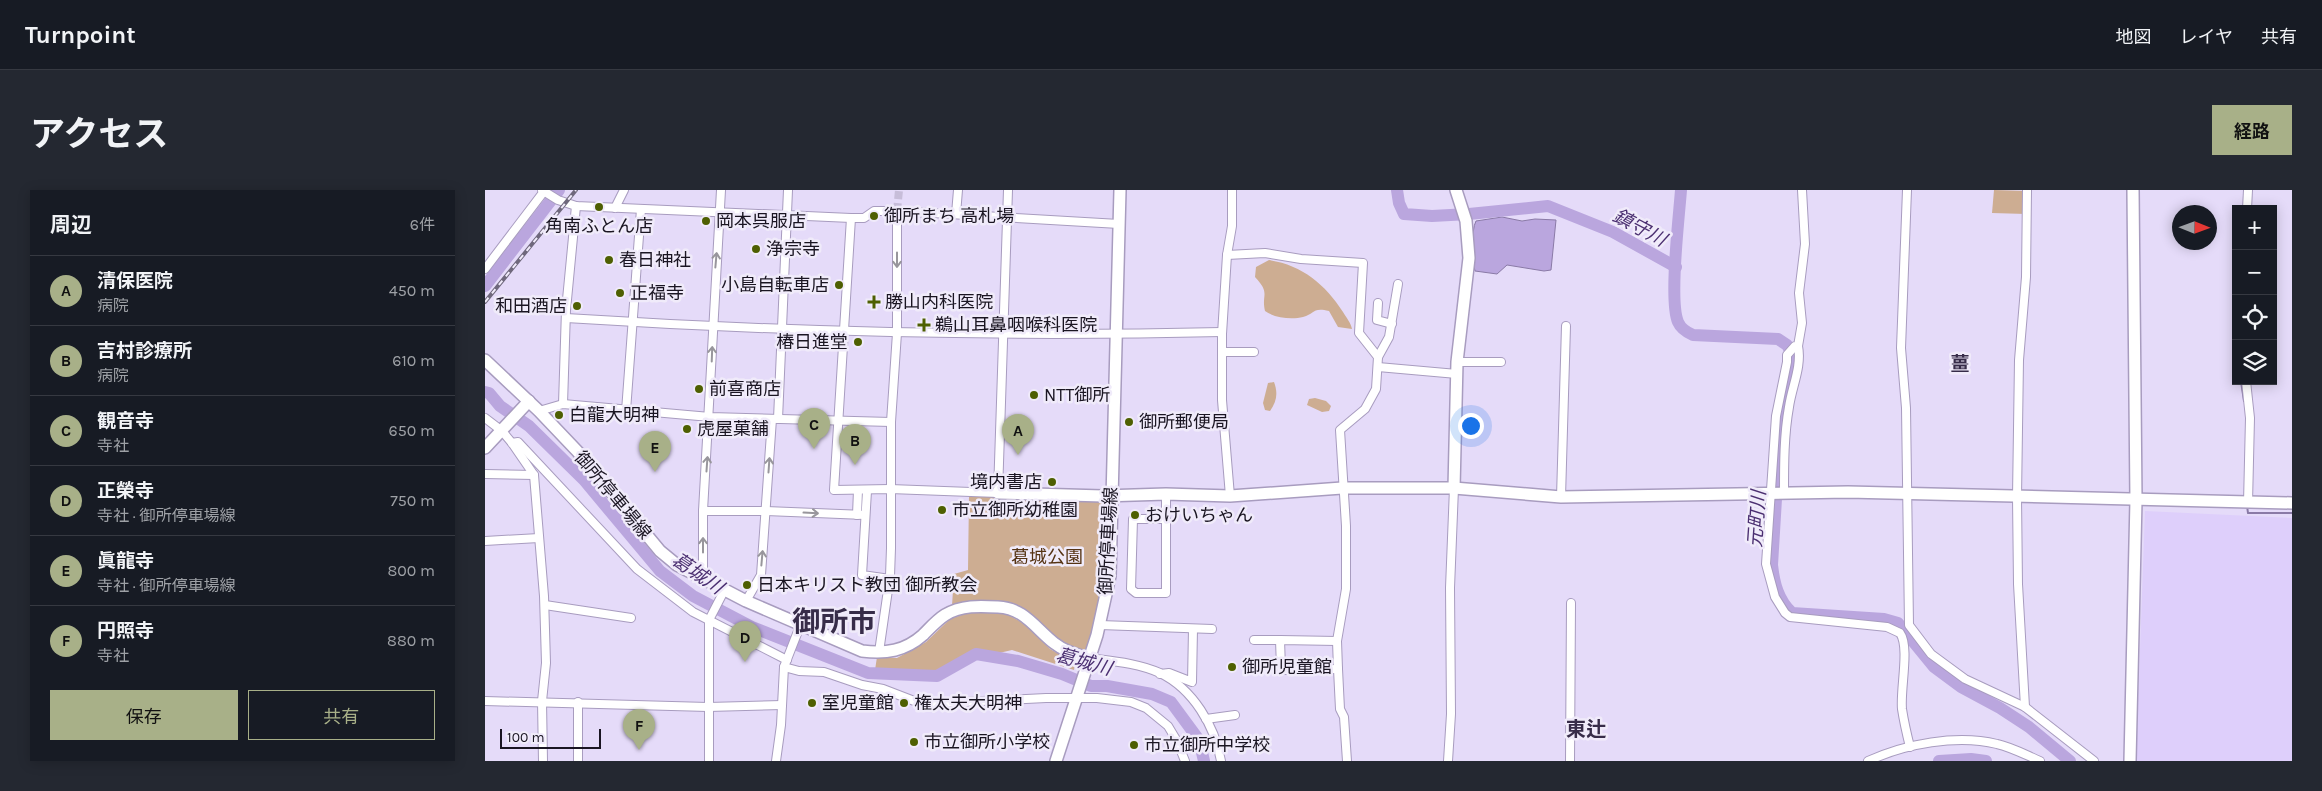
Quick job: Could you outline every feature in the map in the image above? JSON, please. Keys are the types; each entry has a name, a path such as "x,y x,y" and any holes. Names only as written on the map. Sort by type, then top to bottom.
{"street":[{"path":"615,208 624,190"},
{"path":"703,580 703,511 710,417 721,190"},
{"path":"746,601 761,576 775,419 788,190"},
{"path":"956,214 958,190"},
{"path":"998,493 1008,190"},
{"name":"御所停車場線","path":"485,360 527,403 539,410 578,452 660,551 677,565 723,593 746,601 799,628 863,651 879,652 899,650 913,643 939,619 953,611 974,606 1000,607 1027,618 1053,643 1087,662 1100,625 1110,576 1120,190"},
{"path":"1230,496 1222,400 1222,332 1227,255 1232,226 1232,190"},
{"path":"1448,761 1451,714 1450,588 1455,488 1457,368 1469,258 1465,221 1456,190"},
{"path":"1784,493 1788,417 1799,367 1796,346 1801,322 1799,293 1805,244 1802,190"},
{"path":"1907,190 1901,348 1906,408 1908,620 1914,635 1931,654 1965,679 2025,708 2095,761"},
{"path":"2025,708 2018,584 2017,497 2019,360 2026,277 2027,190"},
{"path":"2130,761 2136,500 2133,190"},
{"path":"2247,205 2248,190"},
{"path":"485,268 543,191 558,200 576,206 851,218 864,218 873,211 1007,216 1119,224"},
{"path":"563,404 567,318 576,206"},
{"path":"626,410 641,209"},
{"path":"879,652 889,579 891,422 897,333 897,212"},
{"path":"851,218 834,490 890,489 998,493 1230,496 1342,488 1455,488 1561,497 1772,493 1908,494 2292,503"},
{"path":"1227,255 1265,254 1301,259 1363,263 1359,333 1378,357"},
{"path":"1347,761 1343,717 1339,709 1337,641 1346,589 1340,430 1365,409 1376,389 1378,357 1389,337 1398,284"},
{"path":"1378,303 1377,320 1392,324"},
{"path":"567,318 781,330 897,333 1116,334 1222,332"},
{"path":"1561,497 1566,326"},
{"path":"1796,346 1787,355 1776,416 1766,564 1775,597 1785,613 1800,620 1894,629 1904,638 1906,643 1901,694 1902,710 1910,747"},
{"path":"1222,352 1254,352"},
{"path":"1378,367 1457,368 1501,362"},
{"path":"2246,385 2249,418 2248,503"},
{"path":"485,448 527,403"},
{"path":"539,410 563,404 626,410 653,410 710,417 891,422"},
{"path":"485,418 503,429 534,475 545,605 547,663 542,701 543,761"},
{"path":"512,443 518,442 637,569 693,612 710,619 786,661 799,671 824,672 862,685 883,689 922,704 1076,696 1113,698 1147,708 1168,726 1177,741 1185,761"},
{"path":"485,474 534,475"},
{"path":"862,490 865,515 862,575 889,579"},
{"path":"857,516 862,490"},
{"path":"1166,494 1166,519 1166,593 1136,593 1131,589 1133,519 1166,519"},
{"path":"703,511 766,511 865,515"},
{"path":"485,541 539,538"},
{"path":"709,761 710,619 723,593"},
{"path":"1570,761 1571,603"},
{"path":"545,605 631,618"},
{"path":"1100,625 1212,629"},
{"path":"776,761 786,661 799,628"},
{"path":"1160,674 1169,673 1192,682 1193,629"},
{"path":"1906,643 1914,635"},
{"path":"1254,640 1337,641"},
{"path":"1280,640 1281,668 1286,670 1338,669"},
{"path":"1056,761 1087,662 1130,664 1160,674 1173,682 1193,700 1206,719 1215,734 1221,761"},
{"path":"485,701 542,701 708,707 783,705"},
{"path":"578,761 579,702"},
{"path":"1206,719 1235,715"},
{"path":"1868,761 1883,754 1910,747 1939,742 1980,741 1999,744 2040,761"}],"shaded area":[{"path":"1502,217 1522,221 1535,219 1556,220 1551,270 1544,271 1507,265 1497,274 1475,271 1473,231 1476,221"},
{"path":"2145,511 2292,518 2292,761 2136,761"}],"green space":[{"path":"1994,190 2027,191 2026,214 1992,213"},
{"path":"1269,260 1292,266 1312,277 1336,302 1352,329 1338,327 1329,311 1316,310 1307,316 1299,318 1283,318 1265,311 1263,287 1255,277 1256,267"},
{"path":"1274,382 1276,393 1274,404 1270,411 1265,410 1263,403 1268,383"},
{"path":"1315,398 1326,401 1331,406 1329,411 1322,412 1307,405 1309,399"},
{"name":"葛城公園","path":"969,496 1106,501 1106,575 1094,632 1087,649 1075,649 1061,643 1030,614 952,606 954,574 968,570"},
{"path":"973,611 1007,614 1030,627 1050,649 1075,663 1074,670 1012,650 999,653 969,653 956,666 916,677 875,670 877,657 897,658 926,642 950,619"}],"waterway":[{"path":"485,286 559,190"},
{"name":"鎮守川","path":"1397,190 1399,203 1404,214 1432,216 1469,214 1548,206 1613,232 1676,267"},
{"name":"元町川","path":"1681,190 1674,278 1675,311 1681,327 1693,335 1778,339 1787,345 1793,356 1783,398 1781,416 1772,565 1776,585 1783,603 1792,613 1884,619 1898,623 1934,667 1961,687 2000,708 2029,727 2070,761"},
{"path":"2242,385 2244,401"},
{"name":"葛城川","path":"485,392 489,393 500,406 529,426 584,480 660,571 693,596 752,627 868,673 937,676 976,654 1018,661 1062,674 1091,686 1107,686 1152,694 1171,702 1199,740 1204,761"},
{"path":"2247,506 2248,513 2292,513"},
{"name":"葛城川","path":"1939,761 1971,759 1986,761"}],"tunnel":[{"path":"897,211 899,190"}],"railway":[{"path":"485,302 576,190"}],"place":[{"name":"角南ふとん店","path":"599,207"},
{"name":"御所まち 高札場","path":"874,216"},
{"name":"岡本呉服店","path":"706,221"},
{"name":"浄宗寺","path":"756,249"},
{"name":"春日神社","path":"609,260"},
{"name":"小島自転車店","path":"839,285"},
{"name":"正福寺","path":"620,293"},
{"name":"勝山内科医院","path":"874,302"},
{"name":"和田酒店","path":"577,306"},
{"name":"鵜山耳鼻咽喉科医院","path":"924,325"},
{"name":"椿日進堂","path":"858,342"},
{"name":"前喜商店","path":"699,389"},
{"name":"NTT御所","path":"1034,395"},
{"name":"白龍大明神","path":"559,415"},
{"name":"御所郵便局","path":"1129,422"},
{"name":"虎屋菓舗","path":"687,429"},
{"name":"観音寺","path":"814,449"},
{"name":"清保医院","path":"1018,455"},
{"name":"吉村診療所","path":"855,465"},
{"name":"眞龍寺","path":"655,472"},
{"name":"境内書店","path":"1052,482"},
{"name":"市立御所幼稚園","path":"942,510"},
{"name":"おけいちゃん","path":"1135,515"},
{"name":"日本キリスト教団 御所教会","path":"747,585"},
{"name":"正榮寺","path":"745,662"},
{"name":"御所児童館","path":"1232,667"},
{"name":"室児童館","path":"812,703"},
{"name":"権太夫大明神","path":"904,703"},
{"name":"市立御所小学校","path":"914,742"},
{"name":"市立御所中学校","path":"1134,745"},
{"name":"円照寺","path":"639,750"}],"district":[{"name":"薑","path":"1960,363"},
{"name":"御所市","path":"834,621"},
{"name":"東辻","path":"1586,729"}]}
